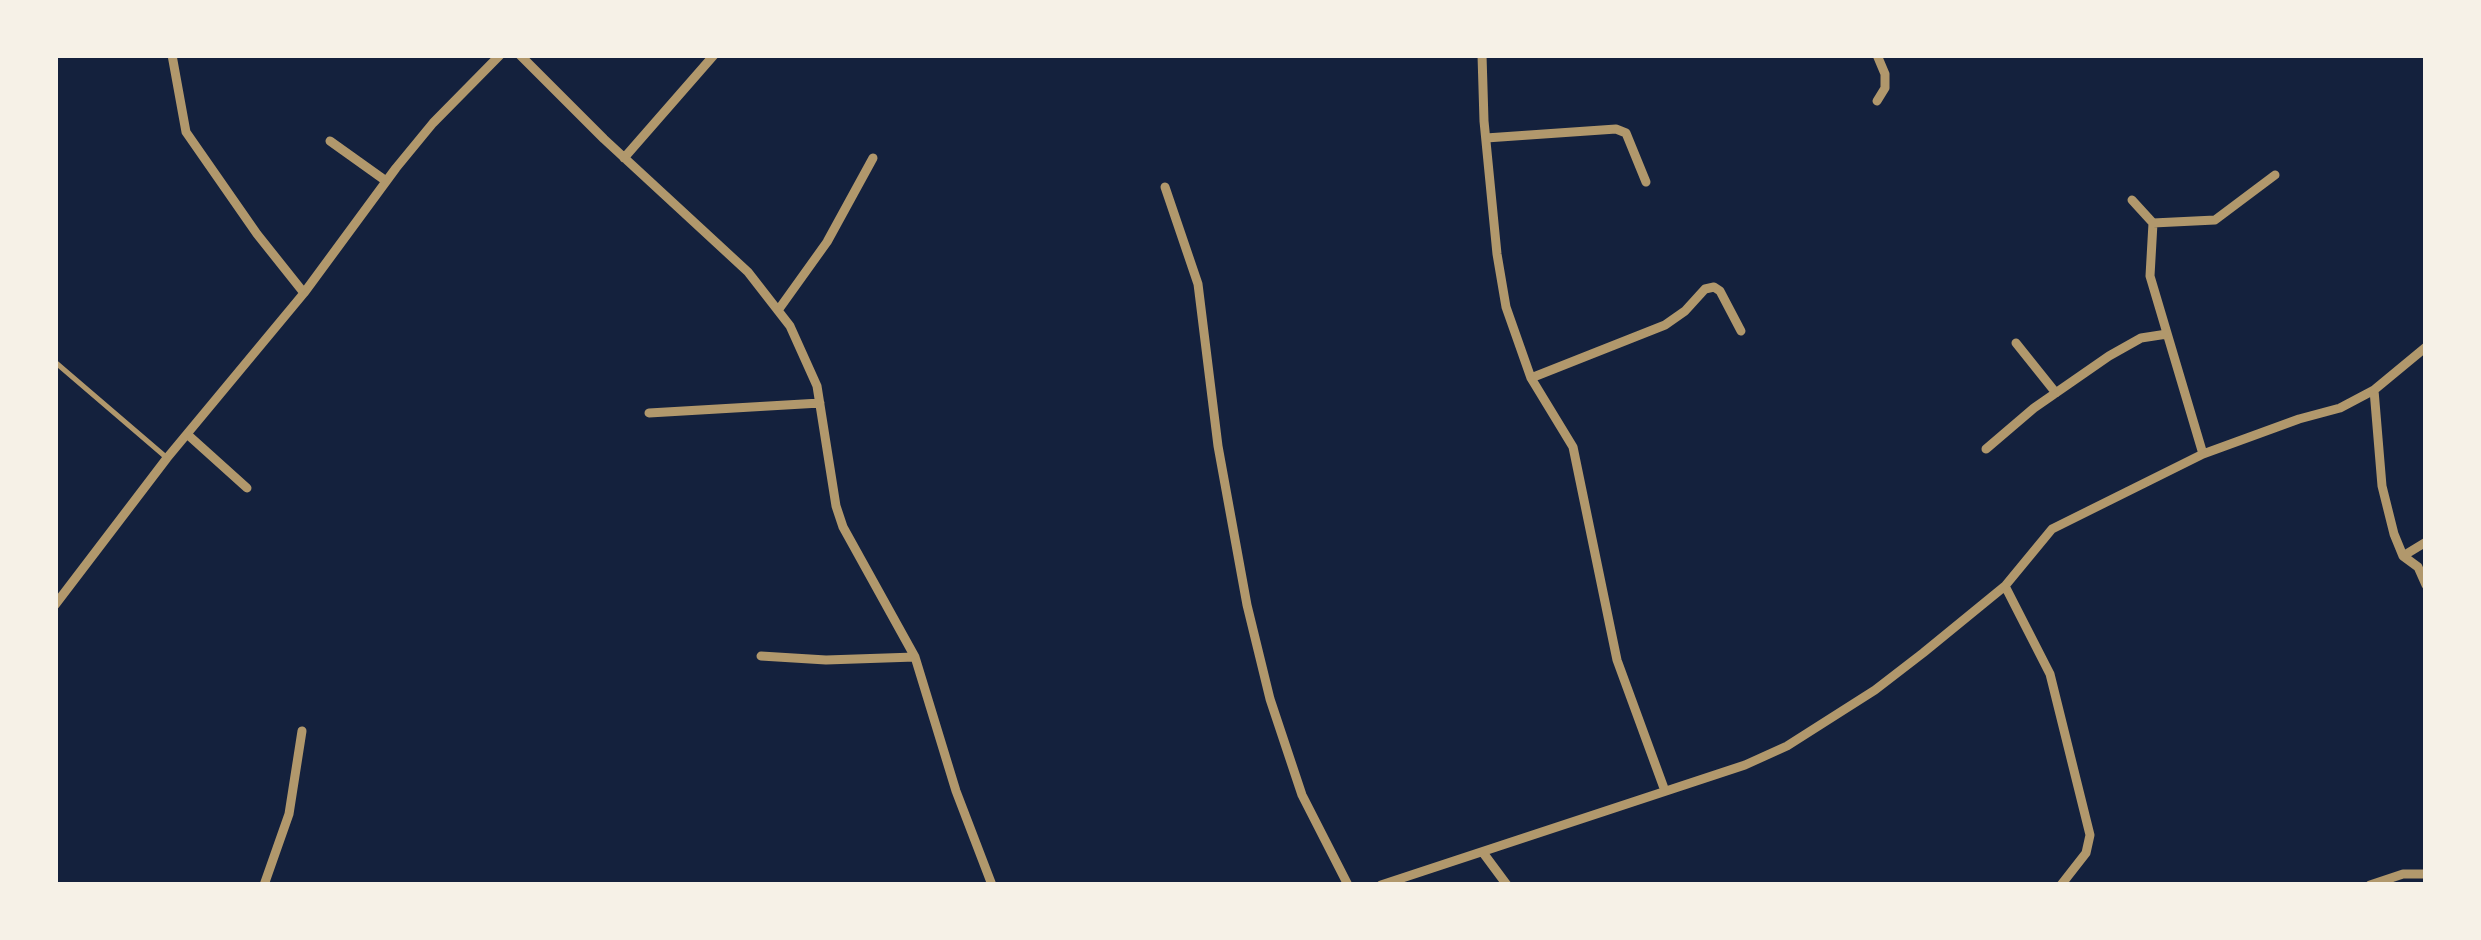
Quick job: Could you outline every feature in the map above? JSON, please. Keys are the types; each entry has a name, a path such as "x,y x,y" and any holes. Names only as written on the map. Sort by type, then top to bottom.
{"street":[{"path":"172,55 186,132 246,219 304,292"},
{"path":"55,605 187,434 304,292 386,181 500,55"},
{"path":"520,55 748,272 779,309 810,366 820,403 836,506 915,657 956,790 992,885"},
{"path":"624,158 714,55"},
{"path":"1482,55 1486,138 1506,306 1531,378 1573,447 1617,660 1665,792"},
{"path":"1877,55 1885,74 1885,88 1877,101"},
{"path":"1486,138 1616,129 1626,133 1646,182"},
{"path":"330,140 386,181"},
{"path":"779,309 828,242 873,158"},
{"path":"2153,222 2215,220 2275,175"},
{"path":"1165,187 1198,284 1218,446 1247,605 1270,699 1302,796 1348,885"},
{"path":"2132,200 2153,222 2150,276 2202,454"},
{"path":"1531,378 1665,326 1706,289 1714,287 1720,291 1740,330"},
{"path":"1986,449 2109,356 2142,338 2167,334"},
{"path":"2016,342 2056,393"},
{"path":"1382,885 1745,765 1787,746 1875,690 2005,586 2052,529 2202,454 2340,408 2374,390 2426,347"},
{"path":"2374,390 2382,486 2402,556 2418,568 2426,584"},
{"path":"649,414 820,403"},
{"path":"187,434 247,488"},
{"path":"2402,556 2426,542"},
{"path":"2005,586 2050,674 2090,836 2086,854 2061,885"},
{"path":"760,656 826,660 915,657"},
{"path":"264,885 289,814 302,731"},
{"path":"1484,854 1506,885"},
{"path":"2370,885 2403,874 2426,874"}],"lane":[{"path":"55,362 168,458"}]}
